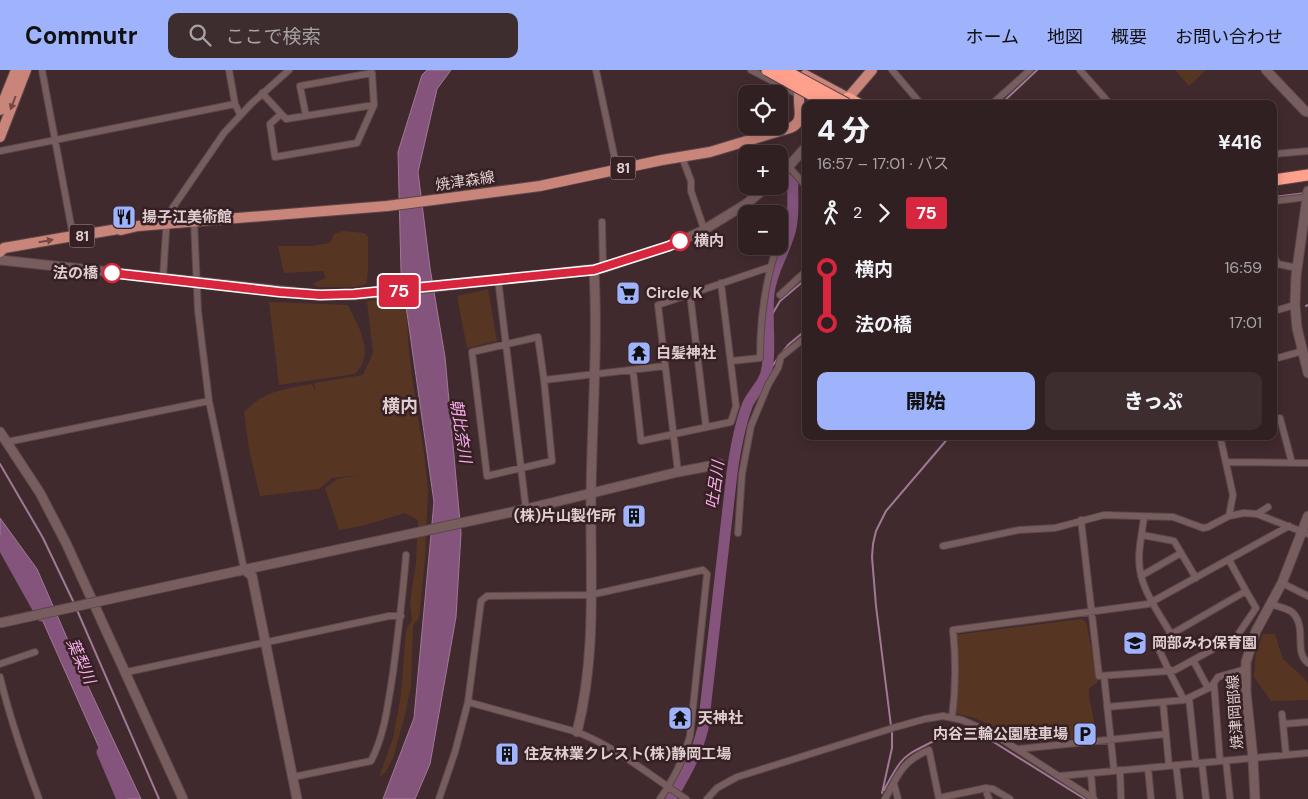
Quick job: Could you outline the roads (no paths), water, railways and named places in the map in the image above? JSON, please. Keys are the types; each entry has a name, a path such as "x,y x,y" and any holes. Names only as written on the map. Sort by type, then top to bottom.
{"highway":[{"path":"767,70 821,100"},
{"path":"784,70 845,100"},
{"path":"1277,173 1308,168"},
{"path":"1277,180 1308,175"}],"main road":[{"path":"0,110 16,70"},
{"path":"0,137 26,70"},
{"path":"850,100 872,70"},
{"path":"805,75 846,100"},
{"name":"焼津森線","path":"0,252 4,248 165,222 388,206 540,186 724,149 794,126 800,119 799,95 805,75"}],"street":[{"path":"42,70 73,236"},
{"path":"229,70 235,104 240,114"},
{"path":"163,278 165,222 167,216 240,114 289,70"},
{"path":"596,70 617,169"},
{"path":"752,70 799,95"},
{"path":"796,70 805,75"},
{"path":"892,70 918,100"},
{"path":"996,100 1030,70"},
{"path":"1080,70 1106,100"},
{"path":"1266,70 1308,112"},
{"path":"281,114 270,124 275,157 357,142 374,105 372,73 300,86 306,116"},
{"path":"262,93 286,120 374,105"},
{"path":"0,151 235,104"},
{"path":"1277,154 1308,151"},
{"path":"788,168 802,152"},
{"path":"682,157 691,181 691,191 704,229"},
{"path":"788,175 802,183"},
{"path":"0,260 279,292 320,295 399,291 598,269 669,246 704,229 746,204 757,195"},
{"path":"1277,200 1308,195 1302,267 1295,305 1297,328 1307,362 1308,373"},
{"path":"194,221 198,311 209,401 241,570"},
{"path":"577,732 588,672 592,594 591,493 598,269 602,222"},
{"path":"731,361 760,358 760,327 763,298 774,255"},
{"path":"1277,262 1278,264 1302,267"},
{"path":"678,472 658,305 770,267"},
{"path":"780,295 802,275"},
{"path":"498,280 526,510"},
{"path":"633,370 641,441 730,422 736,406 721,283"},
{"path":"690,294 706,427"},
{"path":"1277,309 1295,305"},
{"path":"538,337 544,380 552,462 487,476 472,352 538,337"},
{"path":"738,533 742,474 751,426 782,357 802,340"},
{"path":"1277,358 1303,351"},
{"path":"544,380 665,366"},
{"path":"7,442 209,401"},
{"path":"1277,418 1280,418 1292,463"},
{"path":"0,432 40,493 66,543 183,799"},
{"path":"1221,440 1233,495 1229,516"},
{"path":"1226,462 1308,462"},
{"path":"0,623 526,510 678,472 720,464"},
{"path":"1256,514 1268,507"},
{"path":"944,546 1019,530 1055,528 1104,515 1172,517 1203,528 1229,516 1244,513 1256,514 1305,533"},
{"name":"焼津岡部線","path":"1255,799 1246,692 1246,669 1251,643 1305,533 1308,516"},
{"path":"1144,517 1139,560 1141,576 1153,603 1171,634"},
{"path":"1081,520 1099,676 1175,670 1237,636 1256,608 1228,560"},
{"path":"952,718 956,690 953,630 1153,603 1289,526"},
{"path":"1142,535 1174,541 1196,578"},
{"path":"1141,576 1181,553"},
{"path":"293,777 371,761 376,751 387,714 401,616 406,555"},
{"path":"241,570 252,576 297,799"},
{"path":"439,799 455,752 468,702 481,601 487,596 592,594 704,570 707,574 690,736 686,752 660,799"},
{"path":"1282,583 1308,596"},
{"path":"1206,799 1187,699 1169,671 1156,643 1246,592"},
{"path":"1270,604 1291,611 1298,617 1303,637 1301,655 1308,663"},
{"path":"126,672 389,616 401,616"},
{"path":"0,664 35,652"},
{"path":"1193,660 1208,688"},
{"path":"1107,708 1187,699 1214,684 1218,677 1246,669"},
{"path":"1104,676 1110,739 1121,799"},
{"path":"0,677 15,732 39,799"},
{"path":"1214,684 1223,761 1230,799"},
{"path":"468,702 577,732 610,748 686,799"},
{"path":"1164,702 1166,734 1180,799"},
{"path":"1282,714 1286,755"},
{"path":"707,799 717,788 737,777 887,729 943,716 962,720 992,733 1094,799"},
{"path":"1283,724 1308,722"},
{"path":"1018,749 1166,734"},
{"path":"885,799 894,784 898,772 917,755 929,750 939,798 986,788 993,789 1010,799"},
{"path":"1060,776 1308,753"},
{"path":"1148,768 1151,799"},
{"path":"1091,774 1094,799"},
{"path":"894,784 898,799"}],"waterway":[{"path":"1005,100 1037,70"},
{"name":"吐呂川","path":"671,799 693,757 703,728 734,456 747,406 762,382 768,364 769,293 772,278 791,228 793,178"},
{"path":"1277,197 1306,193"},
{"path":"767,323 780,301 802,282"},
{"path":"781,354 788,345 802,333"},
{"path":"766,375 778,358"},
{"path":"891,726 876,606 872,557 873,544 876,531 886,511 947,440"},
{"path":"0,464 43,538 74,603"},
{"name":"葉梨川","path":"0,541 42,616"},
{"path":"77,610 159,799"},
{"path":"882,793 892,748 892,731"},
{"path":"884,790 907,755 941,738 956,733 964,733 992,741 1085,799"},
{"name":"葉梨川","path":"102,752 122,799"}],"place":[{"name":"揚子江美術館","path":"124,217"},
{"name":"横内","path":"680,241"},
{"name":"法の橋","path":"112,273"},
{"name":"Circle K","path":"628,293"},
{"name":"白髪神社","path":"639,353"},
{"name":"(株)片山製作所","path":"634,516"},
{"name":"岡部みわ保育園","path":"1135,643"},
{"name":"天神社","path":"680,718"},
{"name":"内谷三輪公園駐車場","path":"1085,734"},
{"name":"住友林業クレスト(株)静岡工場","path":"507,754"}],"district":[{"name":"横内","path":"400,406"}],"water label":[{"name":"朝比奈川","path":"461,431"}]}
